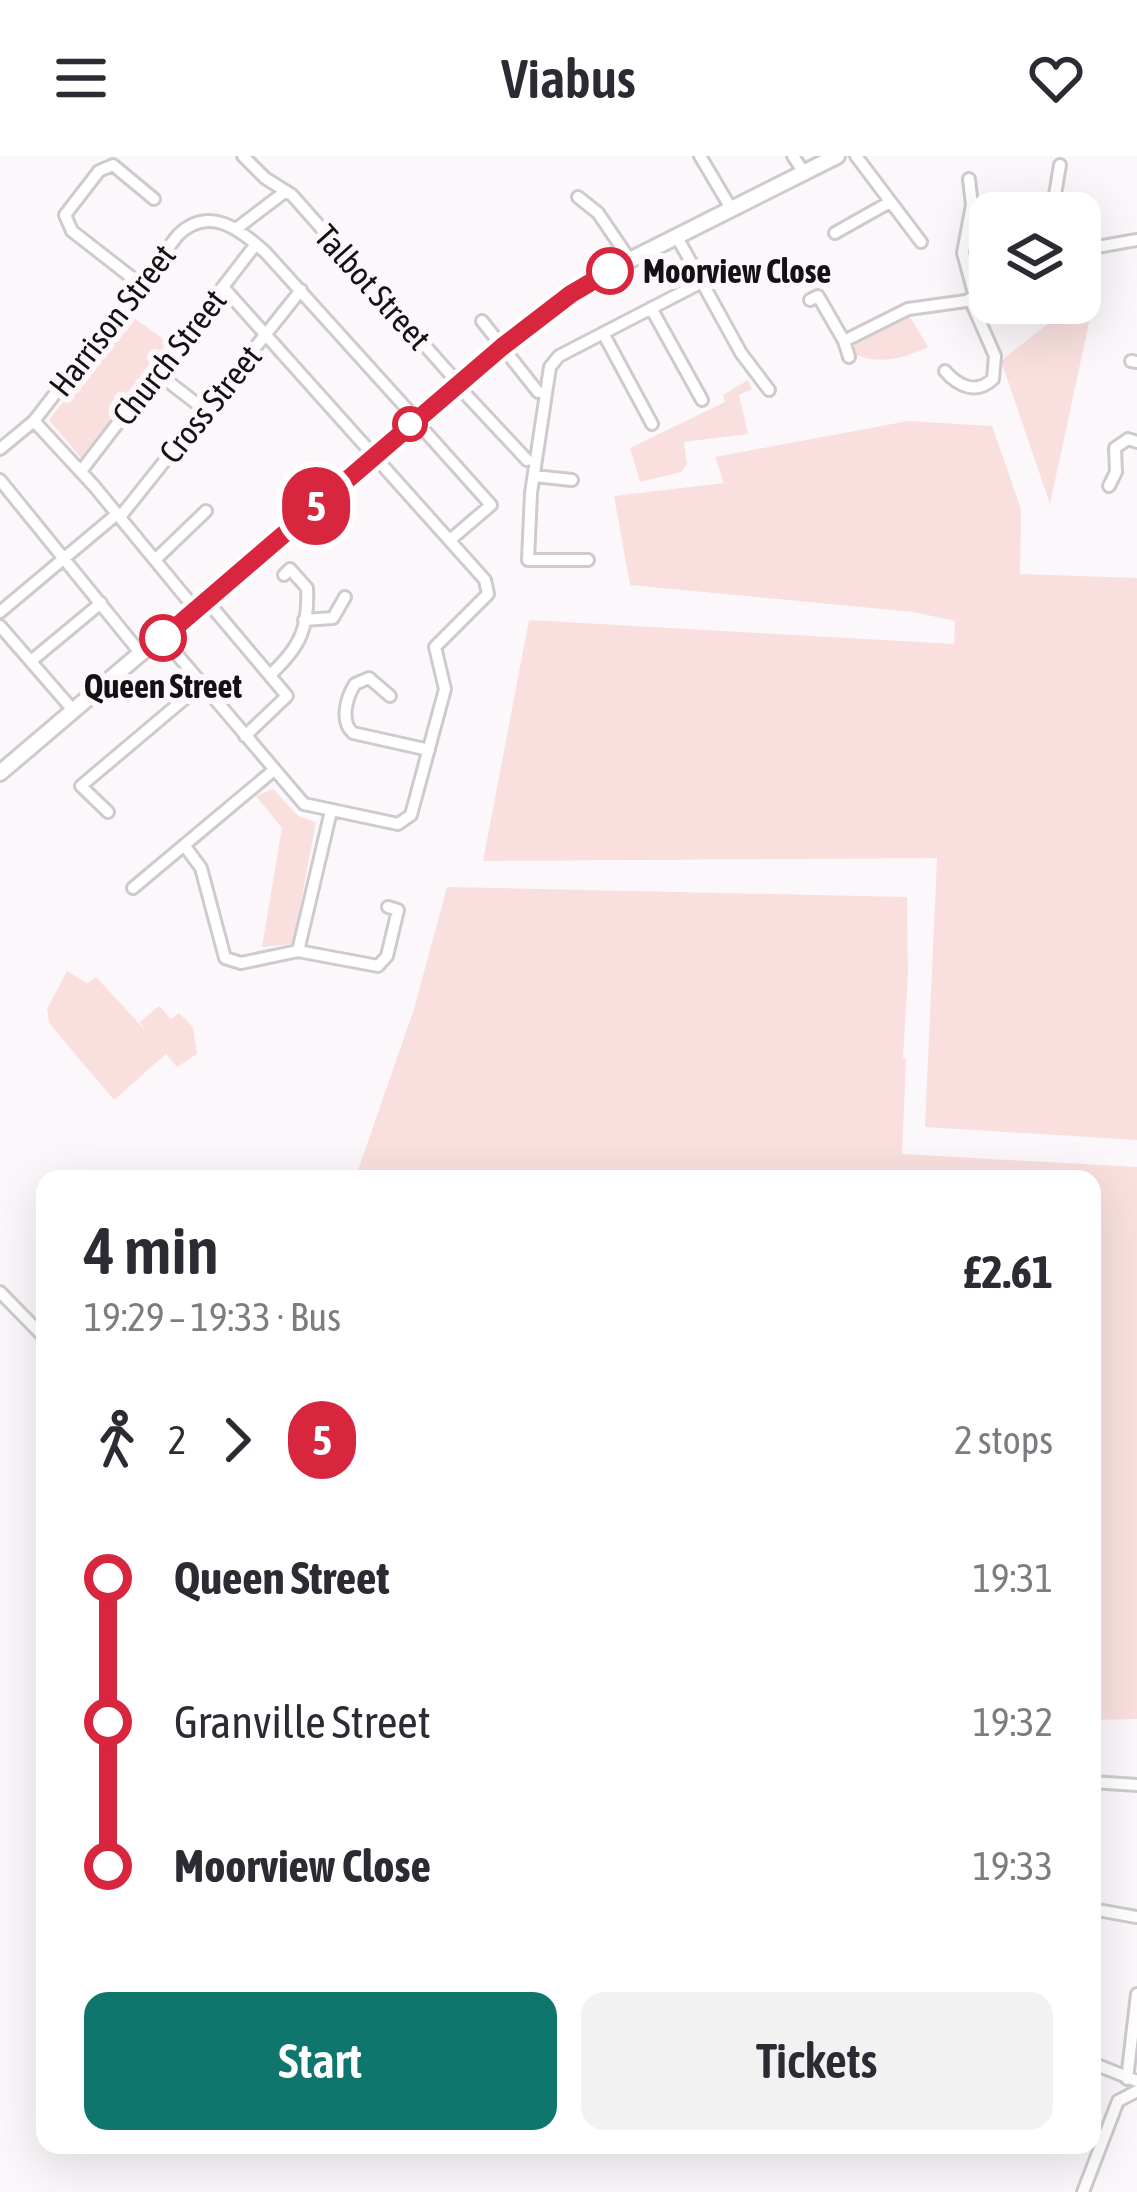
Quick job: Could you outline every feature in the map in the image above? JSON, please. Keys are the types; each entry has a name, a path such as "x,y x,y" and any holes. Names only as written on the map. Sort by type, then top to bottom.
{"street":[{"name":"Talbot Street","path":"243,156 285,190 527,460"},
{"path":"700,156 732,210"},
{"path":"793,156 805,174"},
{"path":"0,773 502,347 571,294 837,156"},
{"path":"856,156 921,242"},
{"path":"140,284 66,226 65,215 105,166 120,167 154,199"},
{"path":"1057,192 1062,172"},
{"path":"969,179 972,192"},
{"path":"285,190 236,229 301,290 491,505 450,540"},
{"path":"578,197 598,213 630,260"},
{"path":"969,201 963,254 969,280"},
{"path":"835,232 890,202"},
{"name":"Harrison Street","path":"0,449 34,421 178,235 195,222 215,220 236,229"},
{"path":"676,237 741,353 769,390"},
{"path":"1101,246 1137,240"},
{"name":"Church Street","path":"81,470 256,244"},
{"path":"588,560 528,560 547,374 559,356 729,270 773,268"},
{"path":"163,638 304,804 398,824 407,820 446,682 434,658 435,647 488,594 485,580 224,286"},
{"name":"Cross Street","path":"0,612 118,515 301,290"},
{"path":"817,296 844,340 848,357"},
{"path":"844,340 922,304 969,298"},
{"path":"651,308 702,400"},
{"path":"482,321 538,392"},
{"path":"945,371 964,387 976,388 993,379 994,356 982,324"},
{"path":"603,333 652,424"},
{"path":"157,373 206,410"},
{"path":"34,421 155,560 284,690 286,699 245,736"},
{"path":"1109,486 1116,472 1115,448 1128,440 1137,442"},
{"path":"533,476 572,480"},
{"path":"0,480 142,655"},
{"path":"155,560 206,511"},
{"path":"271,674 296,650 304,620 308,588 289,570"},
{"path":"304,620 333,618 347,601"},
{"path":"31,661 100,603"},
{"path":"0,626 73,710"},
{"path":"391,696 369,678 355,684 345,718 347,728 429,750"},
{"path":"108,812 81,786 202,684"},
{"path":"133,888 274,770"},
{"path":"298,950 331,811"},
{"path":"184,845 201,868 225,958 241,963 298,950 378,966 387,956 397,910"},
{"path":"0,1292 36,1329"},
{"path":"1101,1783 1137,1785"},
{"path":"1101,1911 1136,1917"},
{"path":"1101,2067 1132,2080 1137,1994"},
{"path":"1101,2145 1118,2101 1137,2091"},
{"path":"1083,2192 1098,2154"}],"shaded area":[{"path":"130,315 170,344 81,458 49,420"},
{"path":"910,317 928,347 893,359 856,355 853,345"},
{"path":"1048,324 1089,324 1050,504 1001,361"},
{"path":"748,380 752,389 739,395 748,434 684,442 687,464 681,472 640,482 630,448 725,402 723,395"},
{"path":"908,421 992,426 1021,509 1020,574 1137,578 1137,1140 925,1127 937,858 483,861 529,620 954,644 955,621 913,612 630,585 614,496 724,483 715,457"},
{"path":"273,789 298,816 316,822 293,944 262,947 282,828 256,796"},
{"path":"447,887 907,897 902,1154 1137,1167 1137,1719 1101,1720 1101,1170 358,1170 414,1009"},
{"path":"67,971 87,983 96,977 145,1030 140,1022 159,1006 171,1019 179,1013 193,1027 197,1054 177,1067 166,1054 114,1100 49,1023 47,1009"}],"bus line":[{"name":"5","path":"163,638 502,347 571,294 610,271"}],"place":[{"name":"Moorview Close","path":"610,271"},
{"name":"Queen Street","path":"163,638"}]}
